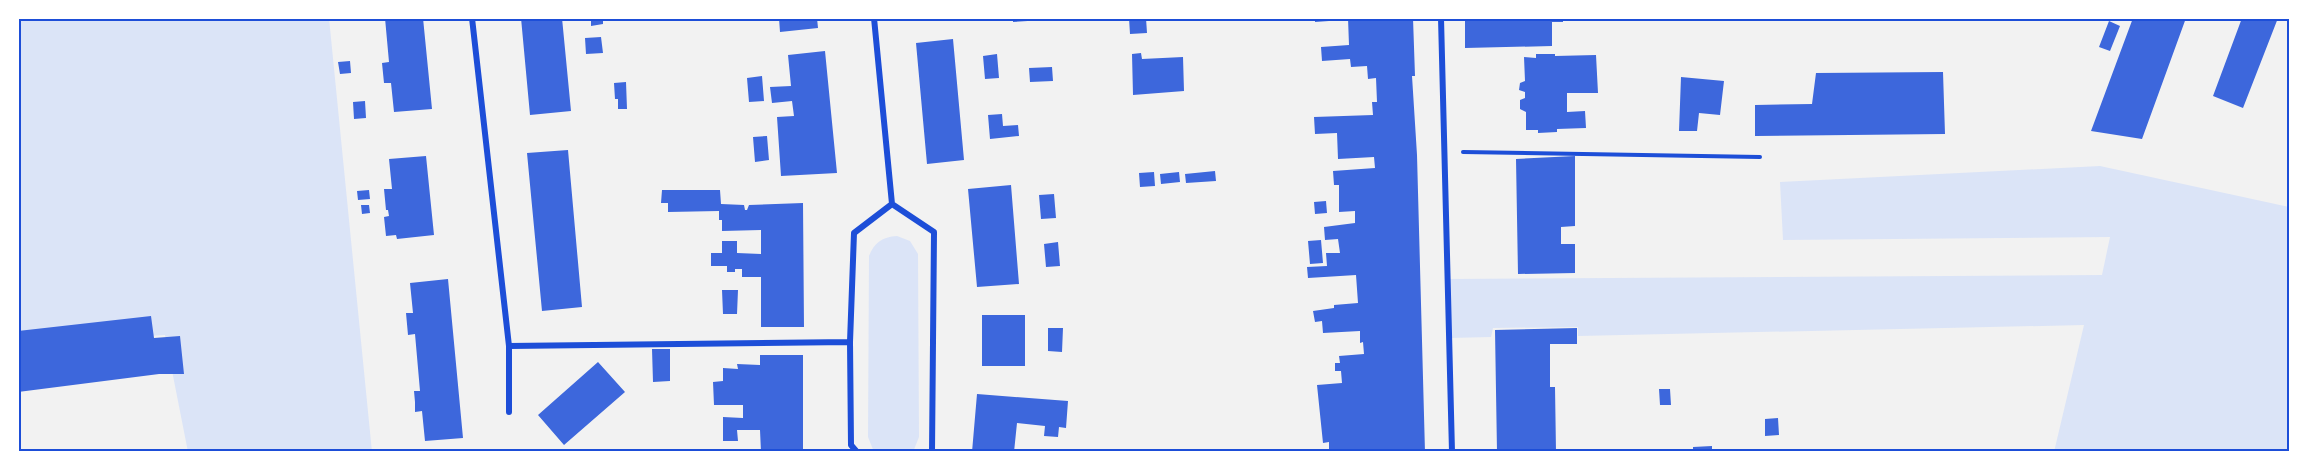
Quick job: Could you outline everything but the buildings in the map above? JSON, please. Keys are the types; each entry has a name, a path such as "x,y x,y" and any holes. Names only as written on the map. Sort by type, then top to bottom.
{"street":[{"path":"472,18 509,346 509,412"},
{"path":"874,18 892,204"},
{"path":"1441,18 1452,452"},
{"path":"857,452 851,445 850,342 854,233 892,204"},
{"path":"892,204 934,232 932,452"},
{"path":"509,346 850,342"}],"path":[{"path":"1444,152 1760,157"}],"shaded area":[{"path":"18,18 329,18 372,452 188,452 165,335 18,343"},
{"path":"2100,166 2289,207 2289,452 2054,452 2084,325 1578,336 1578,327 1493,328 1491,337 1449,338 1448,279 2102,275 2110,237 1783,240 1780,182"},
{"path":"897,236 910,241 918,254 919,437 913,452 874,452 868,437 869,256 879,241"}]}
